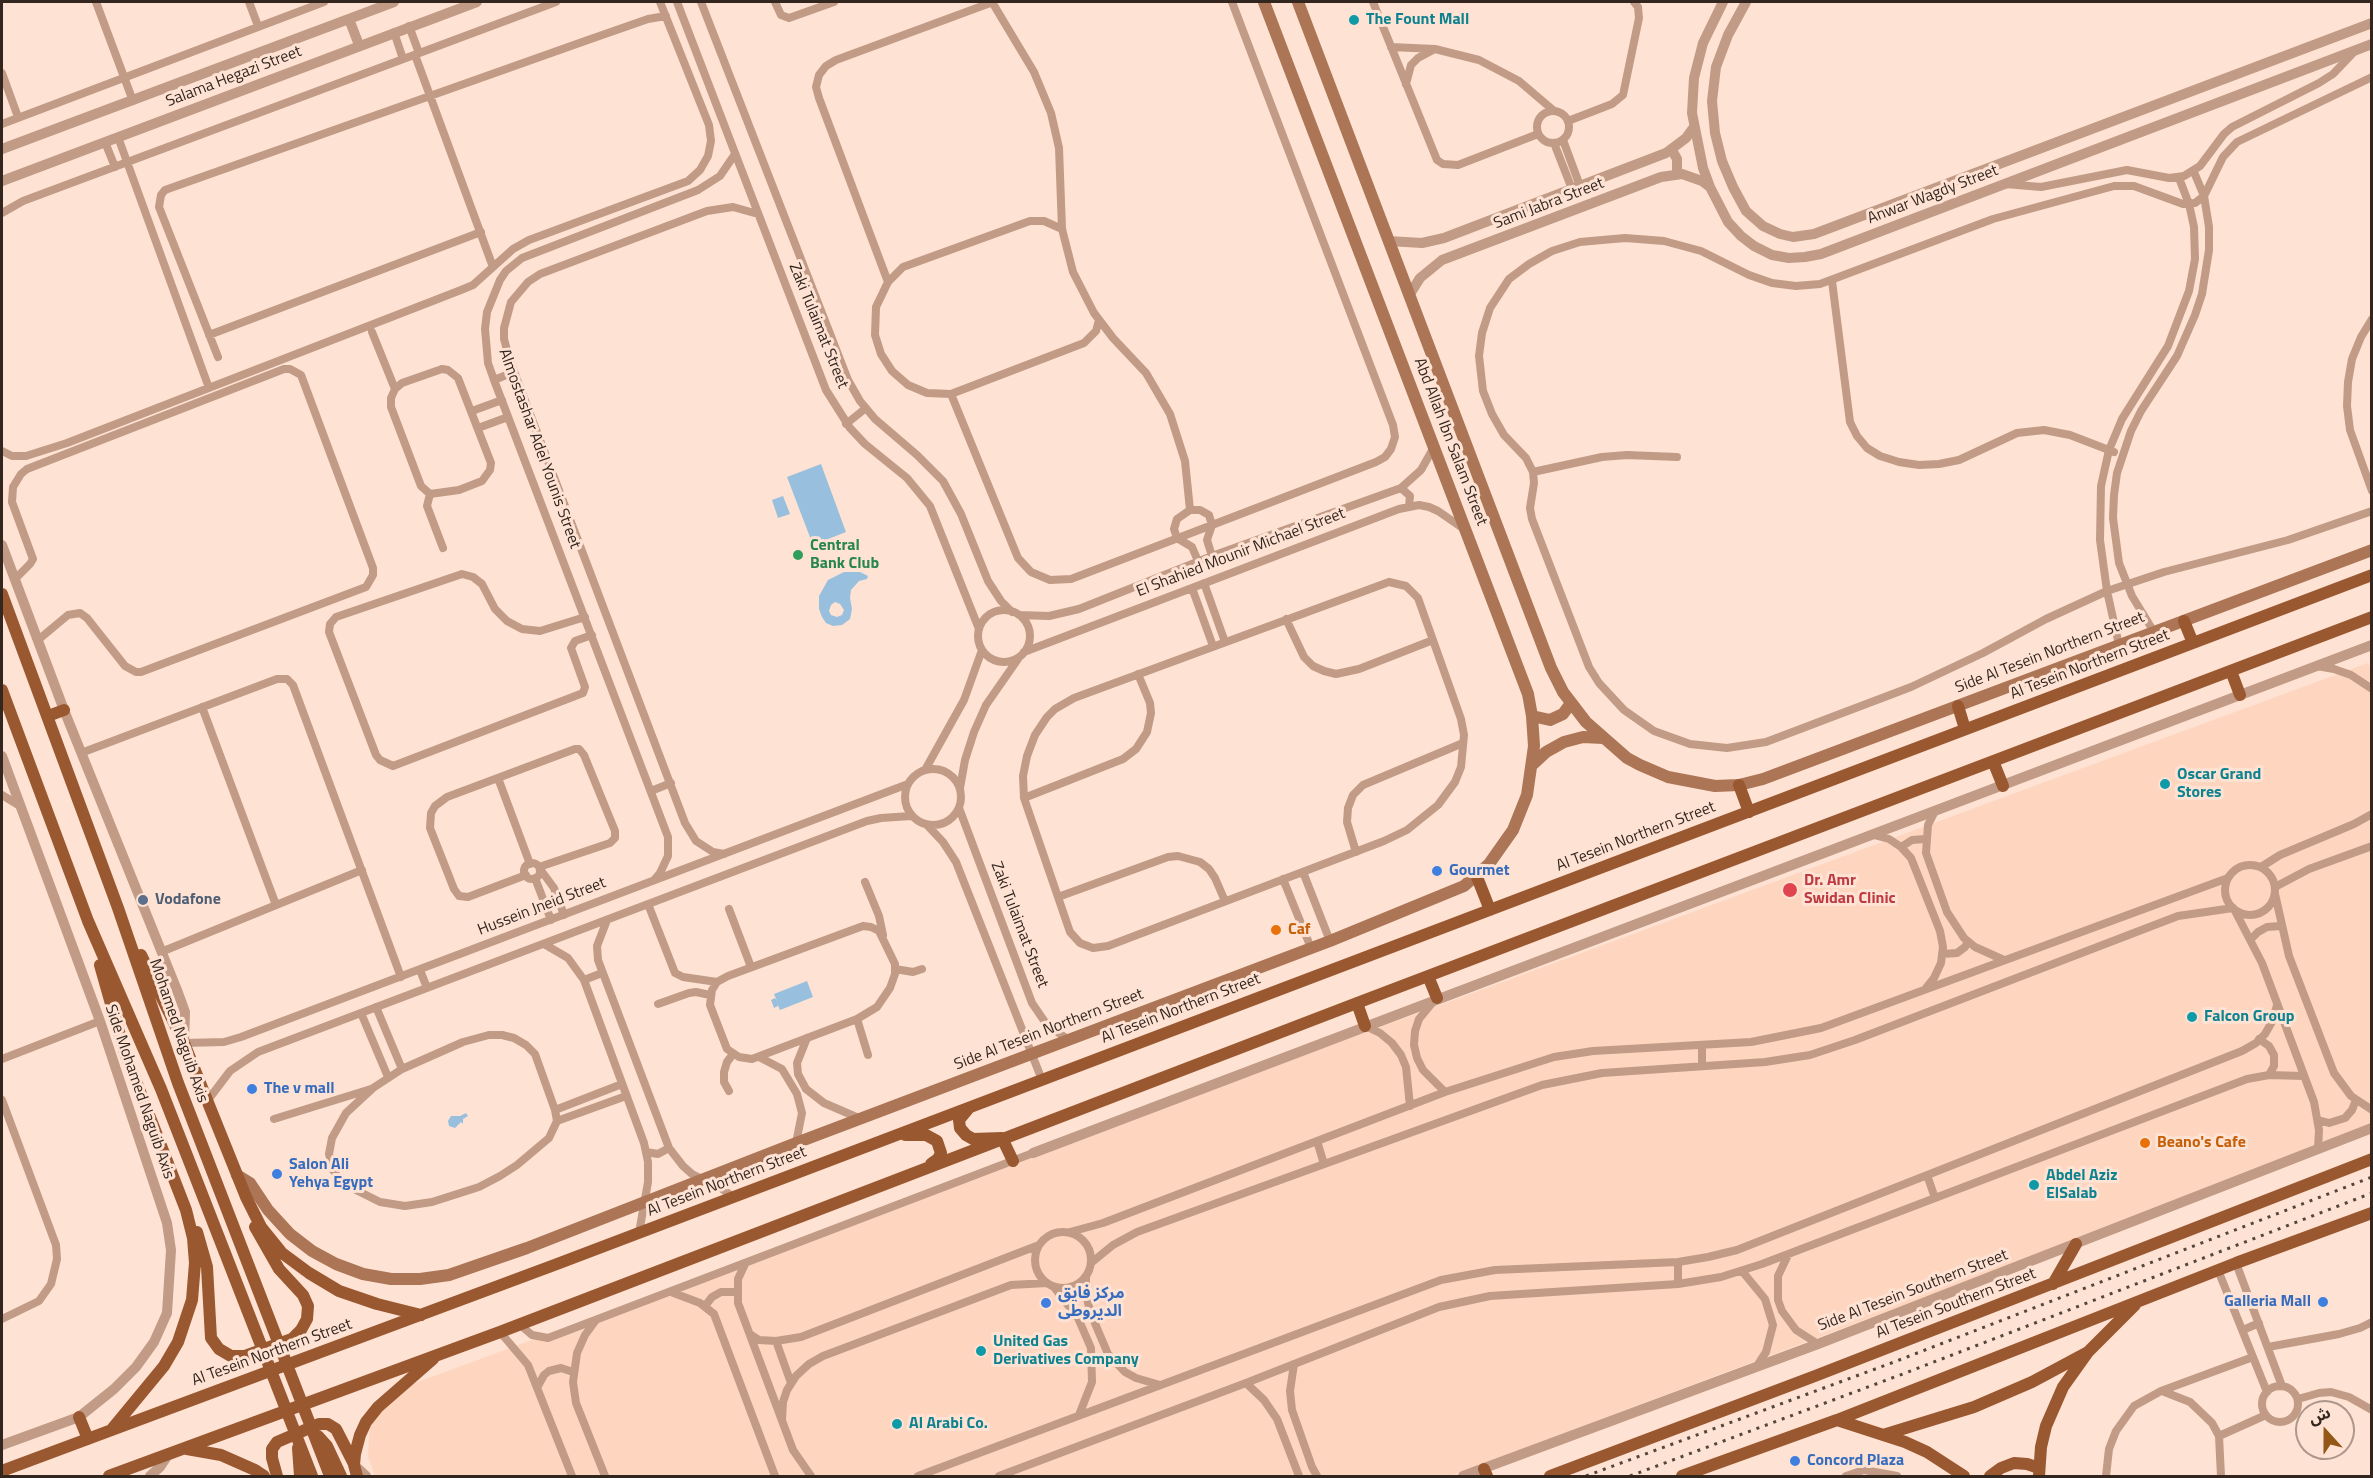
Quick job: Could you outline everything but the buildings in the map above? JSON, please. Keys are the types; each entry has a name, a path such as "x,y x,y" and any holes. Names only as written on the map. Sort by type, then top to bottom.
{"main road":[{"name":"Abd Allah Ibn Salam Street","path":"1264,2 1522,676 1533,716 1532,765 1527,795 1513,830 1477,877 1464,886"},
{"name":"Abd Allah Ibn Salam Street","path":"1298,2 1545,655 1557,681 1571,703 1603,738 1627,758 1654,772 1683,781 1715,786 1739,785"},
{"name":"Side Al Tesein Northern Street","path":"1739,785 1763,779 2372,550"},
{"name":"Al Tesein Northern Street","path":"2,1471 639,1233 2372,576"},
{"name":"Mohamed Naguib Axis","path":"2,594 118,908 178,1083 330,1476"},
{"path":"109,1476 500,1332 1002,1138 2372,617"},
{"path":"2184,621 2193,643"},
{"path":"2231,671 2240,695"},
{"name":"Mohamed Naguib Axis","path":"2,690 87,921 161,1089 312,1476"},
{"path":"1533,716 1550,720 1563,714 1571,703"},
{"path":"1958,706 1965,729"},
{"path":"48,716 64,710"},
{"path":"1532,765 1546,752 1564,742 1583,738 1603,738"},
{"path":"1993,761 2003,786"},
{"path":"1739,785 1749,812"},
{"path":"1477,877 1490,910"},
{"name":"Side Al Tesein Northern Street","path":"237,1175 250,1183 278,1222 312,1251 349,1269 391,1279 420,1279 463,1272 1330,941 1464,886"},
{"path":"118,908 184,1043 246,1197 261,1227 282,1252 309,1273 339,1291 377,1304 421,1315"},
{"path":"87,921 125,1053 186,1210 197,1232 207,1267 211,1338 219,1349 231,1356 245,1356 292,1339 302,1330 307,1319 308,1306 303,1295 279,1269 266,1249 253,1225 246,1197"},
{"path":"1428,976 1437,998"},
{"path":"1357,1003 1365,1026"},
{"path":"970,1107 959,1120 960,1128 966,1135 973,1139 1002,1138"},
{"path":"897,1135 926,1135 937,1141 941,1153 938,1159 925,1168"},
{"path":"1002,1138 1013,1161"},
{"name":"Al Tesein Southern Street","path":"1550,1476 2053,1284 2372,1159"},
{"path":"111,1431 164,1366 187,1321 192,1300 195,1263 193,1238 186,1210"},
{"path":"1682,1476 1837,1420 2372,1212"},
{"path":"2053,1284 2076,1244"},
{"path":"1990,1476 2013,1463 2027,1464 2039,1472 2041,1447 2053,1406 2074,1369 2137,1303"},
{"path":"1883,1435 1974,1407 2032,1382 2088,1352"},
{"path":"355,1471 360,1435 366,1422 378,1407 438,1354"},
{"path":"79,1417 88,1439"},
{"path":"1837,1420 1927,1452 1964,1476"},
{"path":"277,1476 272,1449 277,1442 320,1424 328,1424 336,1429 355,1471"},
{"path":"314,1432 327,1446 341,1476"},
{"path":"298,1438 300,1476"},
{"path":"183,1449 221,1455 264,1476"}],"street":[{"path":"96,2 133,101"},
{"path":"249,2 258,26"},
{"path":"2,124 324,2"},
{"name":"Salama Hegazi Street","path":"2,149 394,2"},
{"name":"Salama Hegazi Street","path":"2,181 477,2"},
{"path":"2,213 23,201 556,2"},
{"path":"2,451 19,457 33,454 473,285 513,249 529,240 688,180 700,170 708,156 711,141 709,125 660,2"},
{"name":"Zaki Tulaimat Street","path":"677,2 826,390 846,424 865,444 907,478 930,506 979,629"},
{"name":"Zaki Tulaimat Street","path":"701,2 848,380 866,408 886,430 931,467 943,481 961,514 994,592 1016,613"},
{"path":"775,2 781,15 789,18 834,2"},
{"path":"888,282 819,98 816,87 819,75 826,66 836,60 993,2 1034,72 1051,113 1059,148 1062,229 1079,286 1099,320 1146,373 1170,414 1185,461 1190,510"},
{"path":"951,394 1018,558 1031,572 1043,578 1065,580 1380,459 1391,449 1395,437 1393,425 1232,2"},
{"path":"1373,2 1433,154 1443,164 1458,165 1538,134"},
{"path":"1569,121 1612,104 1623,95 1639,18 1638,7 1634,2"},
{"name":"Anwar Wagdy Street","path":"1746,2 1728,35 1716,67 1712,93 1713,117 1722,160 1738,200 1746,211 1763,226 1793,237 1814,234 2372,23"},
{"name":"Anwar Wagdy Street","path":"1720,5 1697,62 1692,95 1694,127 1703,168 1728,222 1754,246 1772,255 1789,258 1821,254 2372,44"},
{"path":"218,357 159,207 161,195 165,190 648,19 666,16"},
{"path":"349,19 359,45"},
{"path":"409,26 430,96 493,267"},
{"path":"394,32 404,59"},
{"path":"1391,47 1436,49 1458,53 1500,69 1528,88 1553,110 1565,115 1569,121 1569,131 1559,141"},
{"path":"1406,85 1411,65 1418,58 1436,49"},
{"path":"2004,184 2041,188 2127,170 2180,178 2194,172 2232,127 2319,83 2333,74 2356,50"},
{"path":"687,67 700,62"},
{"path":"1697,62 1716,67"},
{"path":"2,73 18,117"},
{"path":"693,82 706,77"},
{"path":"2372,77 2237,142 2223,157 2200,200 2189,204 2134,186 2114,186 1993,219 1832,281 1796,286 1772,284 1701,251 1645,238 1606,238 1580,242 1552,251 1509,279 1490,308 1482,333 1479,367 1483,391 1492,414 1504,435 1526,458 1533,472 1534,483 1530,508 1532,519 1589,667 1611,697 1638,722 1672,739 1689,744 1726,748 1747,746 1776,738 1911,687 2107,591 2194,563 2288,540 2372,511"},
{"path":"1553,110 1541,115 1538,121 1538,134 1542,139 1559,141"},
{"name":"Sami Jabra Street","path":"1388,241 1422,243 1444,238 1672,150 1686,138 1694,127"},
{"path":"118,137 208,388"},
{"path":"1559,141 1576,188"},
{"path":"105,142 115,167"},
{"path":"1672,150 1677,159 1677,174 1692,176 1710,187"},
{"name":"Almostashar Adel Younis Street","path":"654,880 665,865 669,846 668,837 494,380 485,346 487,312 500,280 514,264 532,253 704,187 720,176 735,154"},
{"path":"2154,632 2127,584 2119,563 2113,518 2114,495 2122,455 2141,411 2187,336 2202,294 2209,250 2209,227 2204,196 2194,172"},
{"name":"Sami Jabra Street","path":"1410,294 1426,271 1450,257 1661,177 1677,174"},
{"path":"2119,645 2107,591 2099,522 2101,486 2109,450 2130,405 2159,363 2176,328 2193,275 2195,243 2189,204 2180,178"},
{"name":"Almostashar Adel Younis Street","path":"724,854 704,848 696,841 685,823 514,372 506,350 504,328 511,302 528,282 540,274 707,211 733,207 758,214"},
{"path":"1062,229 1044,221 1023,223 903,267 888,282 876,306 874,326 877,345 885,363 899,378 917,390 937,395 951,394 1084,343 1096,332 1099,320"},
{"path":"1754,246 1763,226"},
{"path":"210,336 481,232"},
{"path":"1444,238 1444,249 1450,257"},
{"path":"1832,281 1846,408 1857,436 1867,448 1880,456 1919,465 1939,464 1959,460 2017,433 2044,430 2070,435 2122,455"},
{"path":"2372,319 2352,359 2347,406 2349,430 2372,491"},
{"path":"372,332 395,389"},
{"path":"15,579 33,559 12,502 13,487 27,469 284,369 290,369 301,375 373,568 373,575 366,587 141,672 136,672 126,666 87,618 80,614 68,615 38,640"},
{"path":"435,370 448,370 458,378 472,411 491,463 487,476 482,481 459,490 430,494 421,486 391,408 391,398 395,389 402,383 435,370"},
{"path":"494,380 514,372"},
{"path":"2148,378 2160,383"},
{"path":"472,411 502,400"},
{"path":"2130,405 2141,411"},
{"path":"846,424 866,408"},
{"path":"478,428 508,417"},
{"name":"El Shahied Mounir Michael Street","path":"1016,613 1049,616 1079,609 1198,561 1401,488 1421,470 1434,447"},
{"path":"1533,472 1602,457 1627,455 1677,457"},
{"path":"1401,488 1410,496 1409,506 1429,507 1466,531"},
{"path":"430,494 427,506 443,548"},
{"name":"El Shahied Mounir Michael Street","path":"1022,655 1409,506"},
{"path":"1198,561 1192,547 1177,538 1174,529 1181,515 1190,510 1209,515 1212,525 1207,540 1212,556"},
{"path":"2,545 64,710 184,1012 184,1043"},
{"path":"585,617 540,632 522,629 507,621 495,609 482,584 473,577 462,574 336,618 330,624 329,632 376,755 380,760 393,766 583,693 585,687 572,648 575,641 591,635"},
{"path":"1398,582 1413,591 1418,598 1461,719 1464,743 1461,767 1455,782 1438,805 1407,830 1356,852 1108,946 1094,948 1080,943 1074,938 1058,897 1024,798 1023,776 1035,735 1055,709 1074,698 1286,619 1381,584 1398,582"},
{"path":"1204,583 1225,642"},
{"path":"1192,588 1213,646"},
{"path":"959,788 974,732 992,697 1022,655 1028,646 1030,632 1028,625 1016,613 1002,610 992,613 984,620 979,629 979,643 982,650 999,662 1013,660 1022,655"},
{"path":"1286,619 1304,657 1313,666 1336,674 1359,669 1433,640"},
{"path":"519,1324 532,1335 548,1338 1437,998 1934,813 2317,666 2369,649"},
{"path":"911,816 904,797 908,784 912,778 925,770 964,700 982,650"},
{"path":"2317,666 2351,675 2372,689"},
{"path":"1024,798 1123,759 1136,749 1147,732 1151,713 1150,703 1138,674"},
{"path":"81,753 277,679 290,681 401,977"},
{"path":"202,707 276,905"},
{"path":"1356,852 1347,822 1348,808 1353,795 1363,785 1464,743"},
{"path":"526,875 468,897 459,896 454,889 430,828 431,813 440,801 575,749 584,755 615,831 615,838 610,843 540,868"},
{"name":"Side Mohamed Naguib Axis","path":"2,756 100,1022 167,1223 171,1250 167,1313 154,1342 136,1367 114,1389 79,1417"},
{"path":"925,770 943,771 953,778 959,788 961,798 959,808 953,817 943,824 927,825"},
{"path":"498,778 530,864"},
{"path":"651,791 671,783"},
{"name":"Hussein Jneid Street","path":"184,1043 224,1042 241,1037 908,784"},
{"path":"2,795 20,806"},
{"name":"Zaki Tulaimat Street","path":"959,808 1032,1003 1047,1025 1069,1040"},
{"path":"1934,813 1925,839 1929,866 1947,912 1954,926 1975,947 2004,960"},
{"path":"2261,867 2280,855 2354,824 2372,814"},
{"path":"208,1100 230,1071 247,1058 867,821 911,816 927,825 943,842 956,862 1042,1080"},
{"path":"1874,835 1889,839 1911,858 1940,931 1941,963 1934,978 1924,990"},
{"path":"1901,847 1912,840 1925,839"},
{"path":"1160,1385 1125,1372 1108,1354 1091,1314 1086,1295 1086,1276 1091,1263 1113,1245 1137,1232 1493,1102 1562,1080 1602,1073 1787,1060 1810,1055 1866,1036 2178,916 2234,909 2246,914 2259,913 2270,906 2275,891 2309,869 2372,846"},
{"path":"1058,897 1168,857 1178,856 1200,862 1209,869 1225,902"},
{"path":"526,875 525,868 530,864 534,863 540,868 554,888 564,915"},
{"path":"2318,1148 2318,1120 2303,1076 2251,939 2225,891 2228,878 2242,866 2249,864 2261,867 2271,876 2289,956 2334,1073 2356,1100 2372,1110"},
{"path":"535,878 540,873 540,868"},
{"path":"161,952 362,870"},
{"path":"1303,872 1330,941"},
{"path":"526,875 535,878"},
{"path":"535,878 551,920"},
{"path":"750,1334 759,1340 777,1341 801,1337 1039,1245 1052,1233 1070,1232 1102,1223 1445,1092 1554,1057 1573,1053 1752,1042 1798,1034 1844,1021 2228,878"},
{"path":"1283,879 1311,948"},
{"path":"717,982 710,995 710,1005 724,1042 733,1054 745,1059 758,1057 857,1019 877,1007 885,999 894,978 895,969 879,916 865,882"},
{"path":"648,904 675,973 683,977 717,982 751,967 863,926 872,927 884,938"},
{"path":"729,909 751,967"},
{"path":"607,920 597,946 598,960 669,1148 683,1166 702,1180 721,1188 733,1197"},
{"path":"2251,939 2266,927 2282,926"},
{"path":"1942,954 1957,953 1968,941"},
{"path":"544,944 568,958 584,980 646,1152 648,1182 639,1233"},
{"path":"895,969 904,972 922,969"},
{"path":"420,970 427,988"},
{"path":"584,980 602,973"},
{"path":"658,1004 696,992 710,995"},
{"path":"1437,998 1426,1007 1419,1018 1414,1045 1423,1070 1445,1092"},
{"path":"918,1476 1441,1280 1495,1270 1678,1262 1737,1250 2242,1051 2259,1039 2269,1027 2277,1005"},
{"path":"376,1007 402,1069"},
{"path":"361,1013 388,1077"},
{"path":"857,1019 868,1055"},
{"path":"2,1059 100,1022"},
{"path":"1365,1026 1392,1042 1401,1055 1406,1067 1410,1106"},
{"path":"489,1035 514,1038 535,1054 555,1110 556,1121 549,1138 534,1152 500,1176 478,1187 432,1202 405,1206 380,1202 342,1183 333,1170 329,1154 332,1138 346,1113 388,1077 463,1042 489,1035"},
{"path":"796,1143 802,1113 797,1067 799,1054 807,1038"},
{"path":"2259,1039 2269,1046 2274,1055 2274,1066 2269,1075"},
{"path":"1702,1045 1702,1066"},
{"path":"729,1092 724,1082 724,1072 733,1054"},
{"path":"758,1057 785,1072 801,1091 861,1119"},
{"path":"785,1072 797,1067"},
{"path":"999,1476 1010,1474 1439,1307 1490,1296 1678,1284 1742,1271 2247,1079 2269,1075 2303,1076"},
{"path":"555,1110 622,1084"},
{"path":"274,1119 373,1088"},
{"path":"556,1121 626,1096"},
{"path":"2,1100 56,1245 57,1258 51,1284 39,1301 2,1319"},
{"path":"2318,1120 2329,1123 2345,1118 2352,1110 2356,1100"},
{"name":"Side Al Tesein Southern Street","path":"1463,1476 1485,1473 2372,1128"},
{"path":"1317,1141 1324,1164"},
{"path":"646,1152 658,1154 669,1148"},
{"path":"1927,1175 1935,1198"},
{"path":"1070,1232 1078,1235 1088,1247 1091,1263"},
{"path":"1039,1245 1035,1255 1035,1266 1039,1275 1078,1318 1091,1348 1092,1382 1079,1415"},
{"path":"1788,1255 1778,1276 1778,1300 1782,1311 1796,1330 1818,1344"},
{"path":"1678,1262 1678,1284"},
{"path":"2236,1263 2282,1386"},
{"path":"746,1264 738,1278 738,1303 793,1450 811,1476"},
{"path":"2218,1270 2267,1392"},
{"path":"1742,1271 1766,1299 1773,1325 1766,1352 1757,1366"},
{"path":"782,1420 783,1402 791,1383 808,1364 834,1351 1011,1285 1071,1287 1086,1276"},
{"path":"671,1292 705,1306 717,1320 775,1476"},
{"path":"705,1306 712,1297 721,1292 737,1292"},
{"path":"597,1320 581,1344 573,1372 576,1403 605,1476"},
{"path":"2268,1347 2339,1334 2372,1322"},
{"path":"2242,1330 2259,1323"},
{"path":"500,1332 520,1353 538,1386 572,1476"},
{"path":"777,1341 791,1383"},
{"path":"2106,1476 2109,1449 2116,1431 2134,1406 2161,1390 2253,1357"},
{"path":"1294,1364 1290,1391 1292,1410 1317,1476"},
{"path":"538,1386 549,1371 561,1368 573,1372"},
{"path":"1246,1383 1264,1400 1277,1419 1299,1476"},
{"path":"2277,1386 2282,1386 2292,1390 2298,1399 2297,1411 2288,1420 2276,1421 2266,1415 2262,1401 2267,1392 2277,1386"},
{"path":"2161,1390 2183,1398 2202,1411 2219,1436 2221,1476"},
{"path":"2298,1399 2331,1392 2349,1397 2372,1410"},
{"path":"2219,1436 2266,1415"},
{"path":"2,1446 79,1417"},
{"path":"150,1476 168,1455"},
{"path":"1846,1476 1864,1470 1897,1476"},
{"path":"355,1471 366,1476"}],"shaded area":[{"path":"2368,663 2372,673 2371,1129 1450,1476 375,1476 368,1457 370,1422 399,1389"}],"water":[{"path":"821,464 846,532 813,545 787,477"},
{"path":"783,496 790,514 778,518 772,500"},
{"path":"844,572 860,572 868,576 867,579 859,581 851,590 850,619 842,625 833,626 826,623 819,609 819,596 828,580","holes":["835,602 840,604 844,610 842,615 837,617 831,615 829,611 831,605"]},
{"path":"807,981 813,997 780,1010 777,1003 778,1006 774,1008 771,1000 775,998 777,1001 774,994"},
{"path":"466,1113 468,1116 463,1119 463,1124 461,1122 455,1128 449,1126 448,1121 451,1116"}],"railway":[{"path":"1586,1476 1894,1362 2372,1177"},
{"path":"1630,1476 1908,1372 2372,1193"}],"place":[{"name":"The Fount Mall","path":"1354,20"},
{"name":"Central Bank Club","path":"798,555"},
{"name":"Oscar Grand Stores","path":"2165,784"},
{"name":"Gourmet","path":"1437,871"},
{"name":"Dr. Amr Swidan Clinic","path":"1790,890"},
{"name":"Vodafone","path":"143,900"},
{"name":"Caf","path":"1276,930"},
{"name":"Falcon Group","path":"2192,1017"},
{"name":"The v mall","path":"252,1089"},
{"name":"Beano's Cafe","path":"2145,1143"},
{"name":"Salon Ali Yehya Egypt","path":"277,1174"},
{"name":"Abdel Aziz ElSalab","path":"2034,1185"},
{"name":"Galleria Mall","path":"2323,1302"},
{"name":"مركز فايق الديروطى","path":"1046,1303"},
{"name":"United Gas Derivatives Company","path":"981,1351"},
{"name":"Al Arabi Co.","path":"897,1424"},
{"name":"Concord Plaza","path":"1795,1461"}]}
